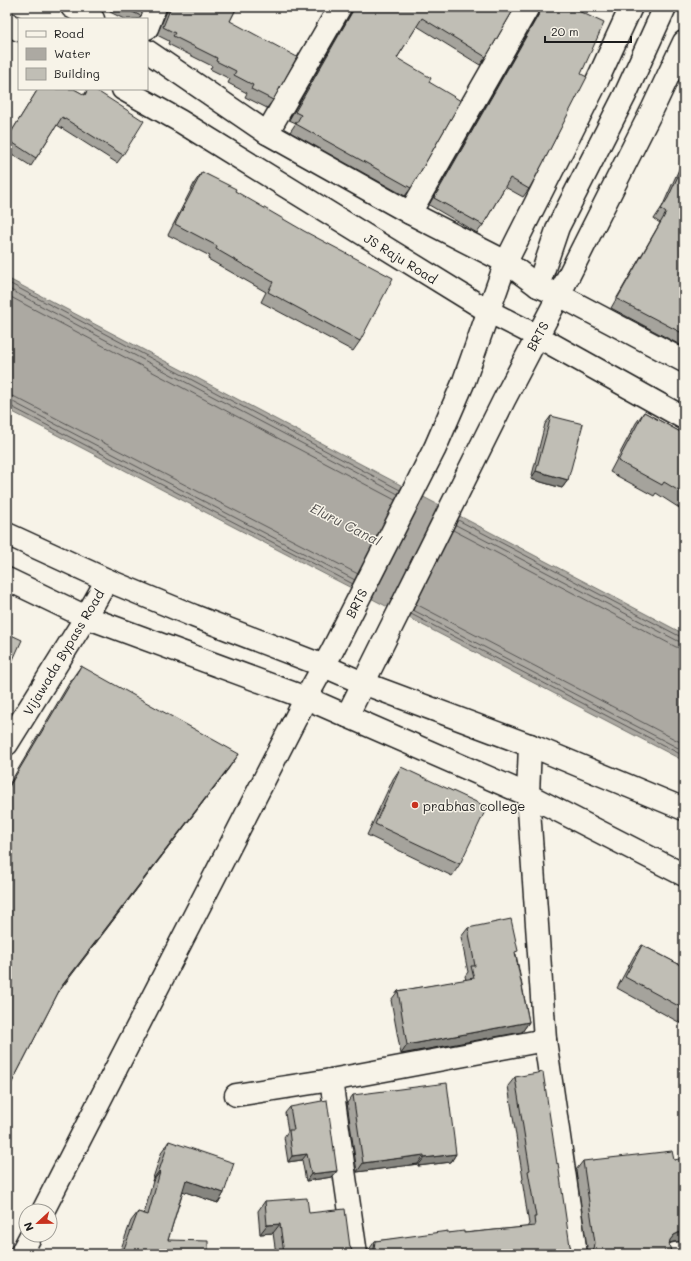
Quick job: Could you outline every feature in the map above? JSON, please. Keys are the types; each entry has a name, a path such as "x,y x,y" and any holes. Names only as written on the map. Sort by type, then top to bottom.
{"main road":[{"path":"72,7 90,18"},
{"path":"148,25 155,7"},
{"path":"267,133 340,7"},
{"path":"410,213 528,7"},
{"name":"BRTS","path":"47,1203 435,448 464,381 506,262 597,81 630,7"},
{"path":"538,286 558,227 625,94 665,7"},
{"path":"7,23 18,29"},
{"name":"BRTS","path":"347,716 504,400 559,295 653,108 684,42"},
{"path":"148,52 267,133 410,213 506,262 538,286 559,295 684,361"},
{"name":"JS Raju Road","path":"125,90 180,122 488,312 537,336 684,418"},
{"path":"7,534 107,580 194,616 324,666 363,683 530,745 684,809"},
{"path":"7,579 86,617 306,698 528,795 684,875"},
{"name":"Vijawada Bypass Road","path":"7,744 86,617 107,580"},
{"path":"530,745 528,795 545,1040 576,1254"},
{"path":"236,1095 331,1080 545,1040"},
{"path":"331,1080 356,1254"},
{"path":"21,1254 27,1243"},
{"path":"675,1254 684,1253"}],"water":[{"name":"Eluru Canal","path":"7,278 684,634 684,761 7,409"}],"building":[{"path":"122,7 144,7 141,16"},
{"path":"171,7 237,7 230,21 297,57 273,100 251,89 253,85 234,75 236,71 216,61 217,58 173,36 175,33 163,27"},
{"path":"355,7 515,7 486,57 422,18 397,58 431,78 429,82 461,101 411,188 296,124 301,115 295,112"},
{"path":"543,7 570,7 604,23 581,74 587,77 529,189 510,178 483,225 434,198"},
{"path":"37,90 76,90 85,95 88,90 96,90 144,121 123,155 62,117 36,158 7,139"},
{"path":"684,163 684,334 617,299 666,213 661,209 668,198"},
{"path":"202,172 236,189 235,191 304,231 393,278 360,341 268,292 273,282 216,249 217,246 175,224"},
{"path":"644,412 684,434 684,494 664,482 662,485 618,461"},
{"path":"551,416 583,424 568,480 536,471"},
{"path":"7,633 22,640 7,673"},
{"path":"81,666 239,754 61,987 7,1092 7,790"},
{"path":"401,767 487,807 460,864 375,824"},
{"path":"511,919 518,951 515,952 529,1022 407,1045 398,991 474,978 471,966 475,966 468,928"},
{"path":"642,945 684,967 684,1009 625,977"},
{"path":"543,1072 570,1246 575,1254 370,1254 374,1249 375,1241 448,1231 448,1233 464,1231 464,1233 535,1226 534,1217 536,1217 528,1171 530,1170 515,1077"},
{"path":"447,1083 456,1154 424,1158 424,1155 363,1163 353,1095"},
{"path":"327,1100 337,1171 311,1174 307,1154 292,1156 289,1130 294,1130 290,1107"},
{"path":"169,1141 234,1163 224,1193 186,1180 168,1240 208,1241 208,1254 122,1254 138,1212 148,1215 160,1172 159,1171"},
{"path":"672,1151 674,1160 684,1158 684,1232 674,1235 670,1240 669,1245 674,1254 591,1254 595,1243 583,1161"},
{"path":"307,1198 309,1213 345,1209 350,1247 355,1254 284,1254 280,1224 267,1225 265,1201"}],"place":[{"name":"prabhas college","path":"415,805"}]}
